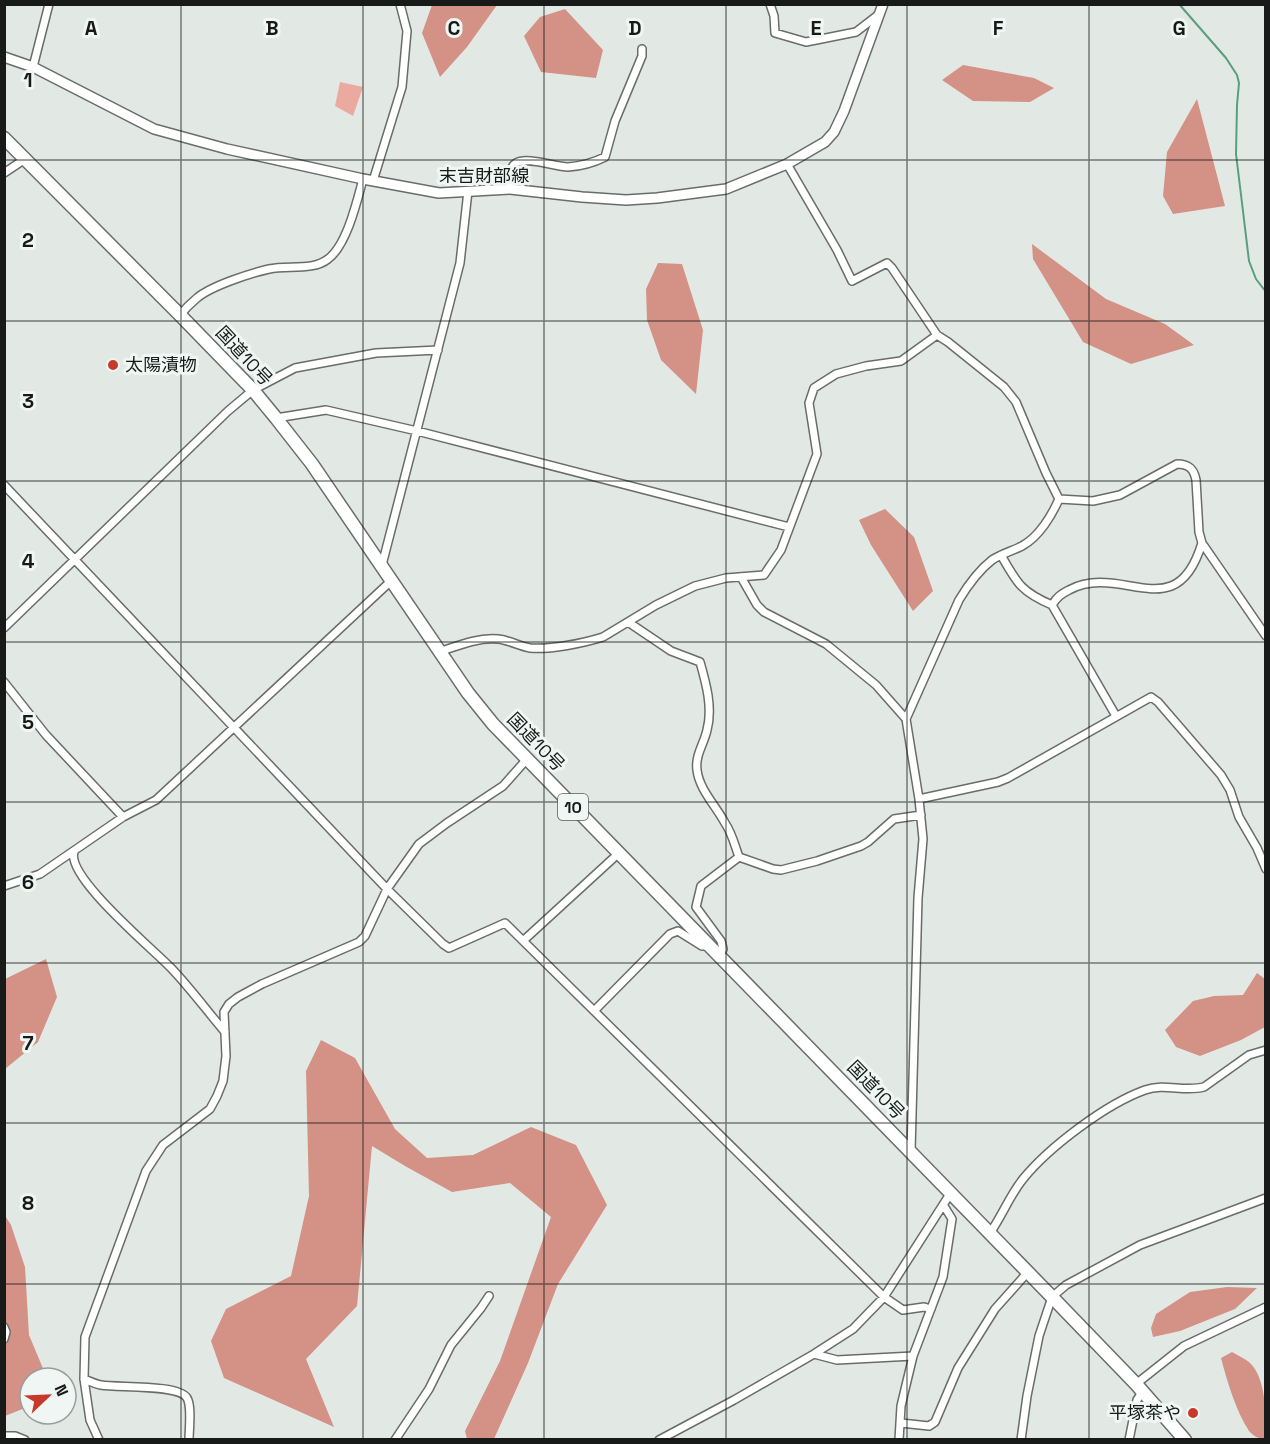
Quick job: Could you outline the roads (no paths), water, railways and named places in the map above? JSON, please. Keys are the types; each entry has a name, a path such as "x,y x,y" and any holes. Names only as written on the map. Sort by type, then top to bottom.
{"highway":[{"name":"国道10号","path":"4,138 253,390 312,464 468,693 527,759 1053,1297 1185,1440"}],"main road":[{"name":"末吉財部線","path":"4,57 33,67 154,129 227,149 439,193 510,189 626,200 726,189 809,153 834,132 844,111 883,4"}],"street":[{"path":"33,67 49,4"},
{"path":"374,181 402,87 407,31 400,4"},
{"path":"770,4 774,16 775,33 806,42 856,32 878,15"},
{"path":"510,189 511,169 515,163 523,160 567,167 589,164 605,157 615,121 642,56 642,49"},
{"path":"4,173 26,159"},
{"path":"787,164 837,250 852,281 887,263 938,335 1004,387 1016,402 1059,499"},
{"path":"180,315 198,297 232,281 269,269 312,266 328,260 350,223 363,179"},
{"path":"382,567 460,263 468,191"},
{"path":"439,652 468,642 498,639 529,648 544,648 594,640 695,586 717,580 758,576 767,572 780,550 817,454 809,403 814,388 836,374 866,366 901,361 938,335"},
{"path":"4,628 228,411 253,390 296,368 376,353 438,350"},
{"path":"276,418 326,410 417,431 789,527"},
{"path":"1059,499 1093,501 1120,495 1177,464 1184,464 1195,472 1199,532 1202,543 1266,636"},
{"path":"4,485 387,889 449,948 505,923 884,1297 903,1310 924,1307 931,1309"},
{"path":"906,719 959,600 981,571 1001,555 1024,545 1036,534 1053,512 1059,499"},
{"path":"1052,605 1061,594 1077,585 1087,583 1162,589 1171,586 1181,581 1189,571 1198,556 1202,543"},
{"path":"1001,555 1018,585 1052,605 1116,716"},
{"path":"741,577 757,605 764,612 826,644 876,685 906,719 923,839 918,898 911,1151"},
{"path":"4,886 40,874 123,818 156,800 391,581"},
{"path":"628,622 671,651 699,662 707,691 709,722 698,754 697,772 705,790 727,825 739,857 772,869 788,870 861,846 894,819 921,815"},
{"path":"4,682 46,735 123,818"},
{"path":"919,799 1008,778 1151,697 1158,702 1221,775 1230,790 1239,817 1266,869"},
{"path":"99,1440 90,1420 84,1379 85,1337 146,1171 163,1145 210,1109 217,1096 225,1065 224,1012 238,997 359,942 365,936 387,889 419,844 447,822 503,786 527,759"},
{"path":"1257,848 1266,844"},
{"path":"74,852 72,859 74,864 87,884 171,968 225,1032"},
{"path":"524,940 619,853"},
{"path":"719,956 723,948 721,941 696,907 701,886 739,857"},
{"path":"594,1011 670,934 678,931 702,946 710,946"},
{"path":"990,1233 1022,1179 1056,1146 1094,1118 1145,1090 1161,1087 1203,1087 1249,1055 1266,1050"},
{"path":"659,1440 734,1400 853,1329 884,1297 950,1194"},
{"path":"1021,1440 1039,1336 1053,1297 1066,1285 1140,1245 1266,1198"},
{"path":"899,1440 901,1406 913,1356 944,1277 952,1220 944,1206"},
{"path":"901,1423 929,1426 935,1422 957,1368 995,1309 1028,1272"},
{"path":"395,1440 429,1389 451,1345 489,1296"},
{"path":"1129,1440 1139,1388 1184,1346 1266,1307"},
{"path":"4,1327 6,1332 4,1339"},
{"path":"814,1354 837,1360 913,1356"},
{"path":"84,1379 100,1385 154,1388 183,1394 188,1399 189,1440"},
{"path":"4,1436 15,1436 25,1440"}],"waterway":[{"path":"1179,4 1226,58 1237,75 1239,83 1236,154 1249,261 1256,279 1266,292"}],"place":[{"name":"太陽漬物","path":"113,365"},
{"name":"平塚茶や","path":"1193,1413"}]}
